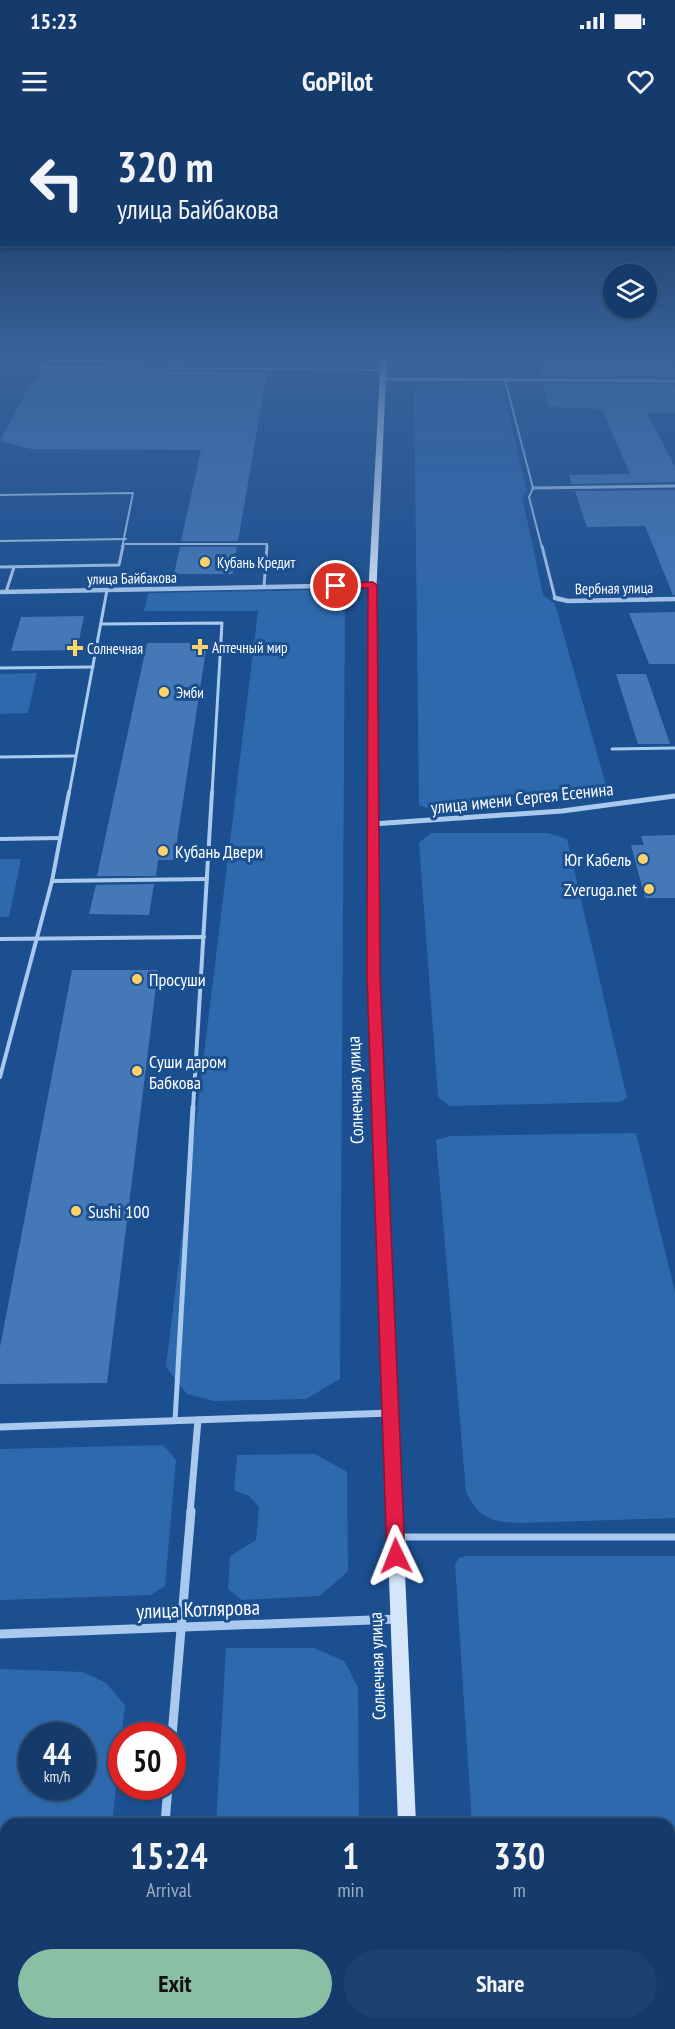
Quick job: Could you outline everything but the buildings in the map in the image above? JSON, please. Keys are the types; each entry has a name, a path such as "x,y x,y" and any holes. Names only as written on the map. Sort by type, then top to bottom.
{"main road":[{"name":"Солнечная улица","path":"381,444 373,585 373,976 407,1818"}],"street":[{"path":"533,488 675,486"},
{"name":"улица Байбакова","path":"3,592 373,585"},
{"name":"Вербная улица","path":"555,598 568,601 675,599"},
{"name":"улица имени Сергея Есенина","path":"372,824 562,812 675,796"},
{"path":"0,1427 391,1413"},
{"path":"173,1722 198,1420"},
{"name":"улица Котлярова","path":"0,1634 398,1619"},
{"path":"165,1818 167,1800"}],"lane":[{"path":"522,444 533,488 529,497 555,598"},
{"path":"0,495 133,493 119,565 0,567"},
{"path":"0,542 267,544 264,587"},
{"path":"3,592 14,567"},
{"path":"0,1077 2,1058 51,881 107,590"},
{"path":"101,624 222,623 175,1420"},
{"path":"0,668 93,667"},
{"path":"612,749 675,748"},
{"path":"0,757 75,756"},
{"path":"0,839 60,838"},
{"path":"51,881 207,879"},
{"path":"0,939 204,937"},
{"path":"395,1538 675,1537"}],"shaded area":[{"path":"415,444 516,444 527,491 522,496 543,595 555,604 609,796 435,811 419,805"},
{"path":"318,590 336,595 345,602 340,1379 306,1399 214,1401 187,1394 166,1367 258,611 144,611 148,593"},
{"path":"37,673 28,713 0,714 0,674"},
{"path":"431,833 548,833 567,839 627,1098 619,1102 450,1106 438,1097 419,843"},
{"path":"0,859 21,859 9,917 0,917"},
{"path":"636,1133 675,1292 675,1518 520,1523 494,1520 476,1508 466,1492 436,1140 451,1136"},
{"path":"163,1445 176,1460 165,1586 151,1595 0,1600 0,1449"},
{"path":"315,1454 347,1472 348,1571 320,1596 242,1600 228,1589 230,1556 256,1540 259,1507 249,1496 234,1490 237,1455"},
{"path":"466,1556 675,1556 675,1818 472,1818 455,1564 459,1558"},
{"path":"226,1648 314,1648 344,1661 358,1687 359,1818 216,1818"},
{"path":"0,1669 83,1672 106,1683 125,1705 123,1722 108,1722 108,1800 115,1800 113,1818 0,1818"}],"place":[{"name":"Кубань Кредит","path":"205,562"},
{"name":"Аптечный мир","path":"200,647"},
{"name":"Солнечная","path":"75,648"},
{"name":"Эмби","path":"164,692"},
{"name":"Кубань Двери","path":"163,851"},
{"name":"Юг Кабель","path":"643,859"},
{"name":"Zveruga.net","path":"649,889"},
{"name":"Просуши","path":"137,979"},
{"name":"Суши даром Бабкова","path":"137,1071"},
{"name":"Sushi 100","path":"76,1211"}],"route":[{"path":"336,586 373,585 373,976 396,1556"}]}
